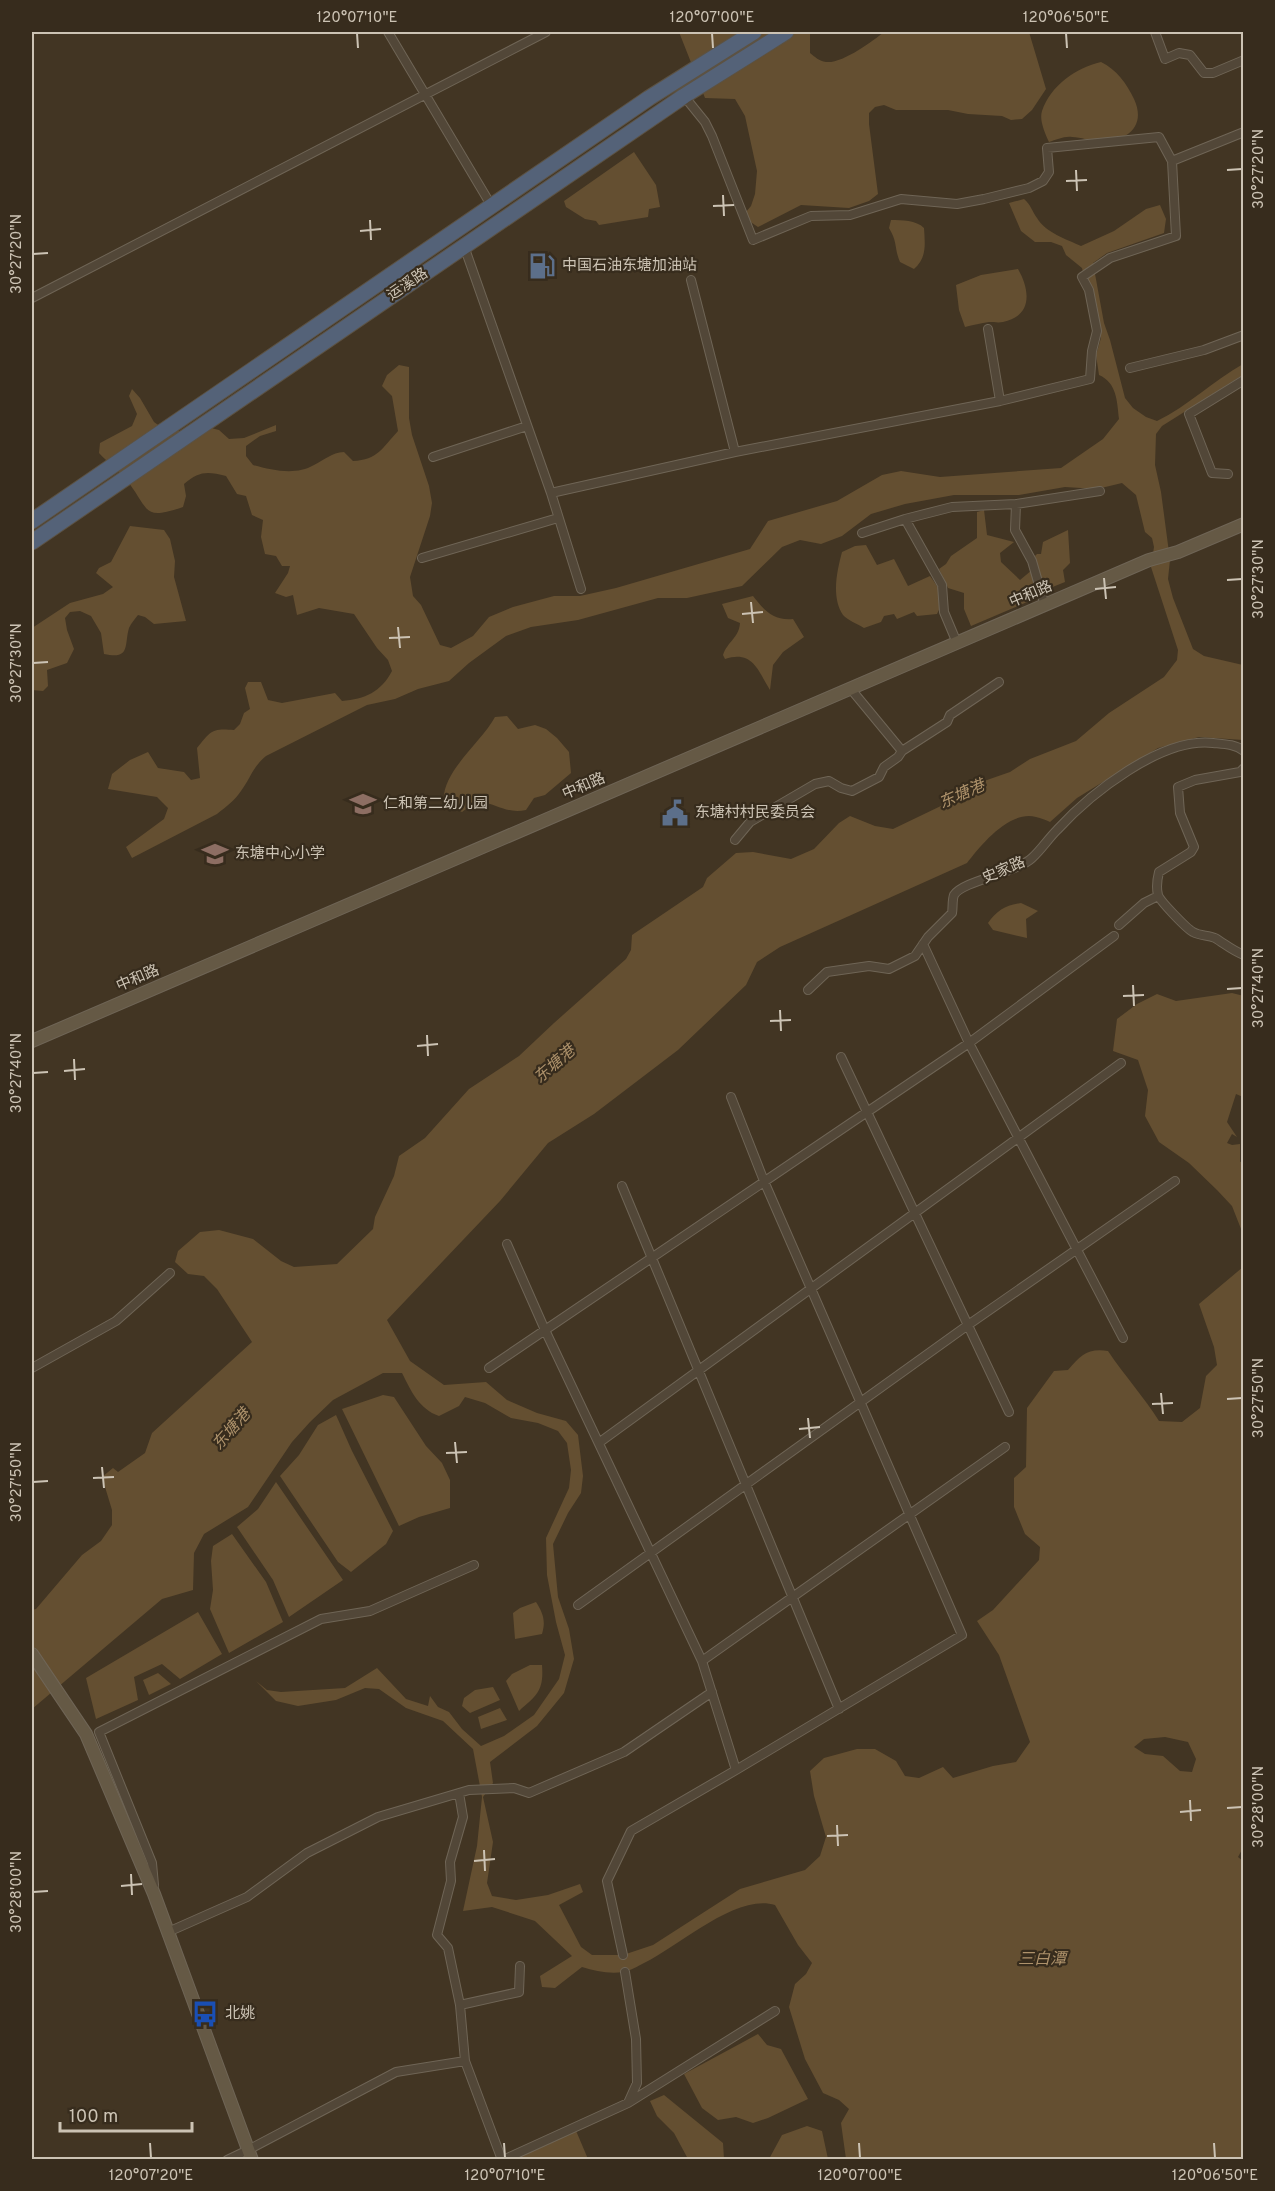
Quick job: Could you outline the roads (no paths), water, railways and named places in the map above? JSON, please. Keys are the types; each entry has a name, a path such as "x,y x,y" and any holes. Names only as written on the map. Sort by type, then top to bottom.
{"highway":[{"name":"运溪路","path":"32,521 491,205 649,98 754,32"},
{"name":"运溪路","path":"32,542 684,96 786,32"}],"street":[{"path":"388,32 491,205"},
{"path":"32,298 546,32"},
{"path":"1155,32 1165,59 1179,53 1191,55 1204,73 1213,73 1244,60"},
{"path":"551,493 735,452 1000,401 1090,379 1092,351 1097,332 1089,290 1082,277 1110,258 1176,236 1172,161 1159,137 1047,148 1049,172 1043,180 1029,188 957,204 901,199 850,214 811,216 753,240 712,136 705,122 684,96"},
{"path":"1172,161 1244,132"},
{"path":"464,246 551,493 581,589"},
{"path":"691,280 735,452"},
{"path":"988,329 1000,401"},
{"path":"1130,368 1204,350 1244,335"},
{"path":"1228,474 1212,473 1189,414 1244,380"},
{"path":"433,457 527,426"},
{"path":"862,533 952,507 1016,504 1100,491"},
{"path":"1016,504 1015,530 1032,561 1045,606"},
{"path":"422,558 558,518"},
{"path":"905,519 942,585 944,612 957,643"},
{"name":"中和路","path":"32,1041 1149,560 1178,552 1244,524"},
{"path":"735,840 750,822 815,784 829,781 852,791 879,777 884,767 898,757 902,751 947,722 950,715 999,682"},
{"path":"850,688 902,751"},
{"name":"史家路","path":"808,990 827,972 868,966 889,969 915,956 952,913 953,898 956,893 965,886 991,878 1031,860 1057,830 1132,767 1169,749 1205,742 1231,745 1244,751"},
{"path":"1244,768 1239,772 1195,780 1178,787 1180,813 1194,847 1191,852 1159,872 1156,888 1159,899 1185,927 1195,934 1217,939 1244,955"},
{"path":"1119,925 1144,903 1158,896"},
{"path":"489,1368 969,1043 1113,936"},
{"path":"923,944 969,1043 1123,1338"},
{"path":"841,1057 1009,1412"},
{"path":"600,1443 1121,1063"},
{"path":"623,1955 607,1881 631,1831 962,1635 764,1181 731,1096"},
{"path":"578,1605 861,1401 1175,1180"},
{"path":"622,1186 839,1709"},
{"path":"507,1244 545,1330 702,1661 736,1770"},
{"path":"32,1368 116,1321 170,1273"},
{"path":"702,1661 1005,1447"},
{"path":"154,1894 152,1863 99,1732 321,1619 370,1611 474,1565"},
{"path":"32,1654 86,1734 154,1894 250,2155"},
{"path":"168,1932 247,1897 307,1853 378,1817 469,1790 514,1788 529,1792 624,1752 712,1692"},
{"path":"459,1793 463,1817 450,1862 451,1881 437,1935 448,1948 460,2005 465,2061 502,2160 628,2103 775,2011"},
{"path":"460,2005 519,1992 520,1966"},
{"path":"625,1972 636,2038 637,2084 628,2103"},
{"path":"227,2160 250,2155 396,2072 465,2061"}],"water":[{"path":"679,32 810,32 810,53 819,60 833,62 865,46 884,32 1029,32 1046,89 1032,110 1022,119 1011,120 1002,116 948,110 896,110 884,105 875,107 869,113 869,124 878,194 869,201 849,208 801,205 758,227 749,221 746,212 755,194 757,171 745,116 735,99 705,98"},
{"path":"1101,62 1116,73 1131,93 1137,109 1136,125 1125,136 1109,141 1099,142 1069,137 1049,142 1041,118 1046,102 1058,86 1074,73"},
{"path":"634,152 656,185 660,207 649,209 648,217 599,225 596,221 585,219 566,207 564,201"},
{"path":"1024,199 1046,228 1081,246 1114,231 1146,209 1160,205 1166,219 1164,233 1107,253 1093,263 1104,323 1125,398 1133,408 1146,417 1157,421 1168,415 1243,364 1243,375 1162,426 1156,434 1155,465 1170,560 1168,579 1173,598 1193,649 1204,656 1243,665 1243,740 1199,737 1158,748 1077,798 1050,822 1026,816 1016,819 997,831 967,863 780,947 757,962 746,985 678,1050 594,1114 548,1143 500,1201 387,1320 410,1361 444,1385 486,1382 507,1400 537,1413 566,1421 578,1435 583,1476 581,1493 553,1544 558,1597 569,1629 574,1659 564,1693 537,1726 490,1762 493,1783 483,1797 493,1842 487,1883 492,1896 516,1900 548,1895 580,1884 583,1892 559,1905 581,1947 592,1955 623,1955 653,1945 740,1889 805,1870 820,1856 826,1837 814,1796 810,1771 824,1758 857,1749 875,1749 896,1761 905,1776 919,1778 943,1767 953,1778 1016,1762 1030,1742 999,1655 977,1621 993,1610 1039,1560 1040,1547 1025,1534 1014,1507 1014,1478 1026,1467 1027,1408 1054,1371 1068,1370 1085,1354 1101,1350 1108,1351 1159,1421 1182,1422 1200,1408 1206,1376 1217,1365 1214,1347 1199,1304 1243,1267 1244,1846 1238,1857 1244,1862 1243,2159 846,2159 841,2123 849,2109 839,2100 823,2093 805,2059 789,2007 795,1984 806,1974 812,1963 798,1945 775,1905 760,1903 725,1914 628,1971 618,1973 582,1967 555,1988 542,1987 540,1976 572,1956 535,1921 492,1907 463,1911 477,1846 482,1797 473,1749 443,1721 406,1708 379,1689 365,1688 336,1700 298,1706 276,1701 256,1681 267,1690 281,1692 345,1688 377,1668 406,1699 428,1706 430,1696 438,1707 449,1712 462,1729 481,1746 504,1736 534,1715 559,1679 565,1655 547,1575 546,1538 569,1488 571,1470 567,1443 558,1431 538,1423 511,1418 485,1403 465,1397 459,1406 439,1416 421,1404 412,1393 402,1373 383,1373 333,1400 292,1442 248,1507 204,1534 194,1553 193,1590 162,1599 32,1709 32,1610 36,1609 82,1555 101,1541 112,1525 112,1510 102,1477 113,1468 118,1472 145,1453 152,1433 252,1342 217,1289 204,1276 188,1274 175,1262 178,1251 200,1232 219,1230 253,1239 281,1261 294,1267 337,1264 373,1229 375,1217 394,1176 399,1156 425,1138 469,1089 519,1056 626,959 631,950 632,935 703,887 707,878 736,853 753,852 791,859 814,849 839,823 850,816 875,826 893,829 945,804 964,788 1010,772 1030,759 1076,741 1109,713 1164,677 1177,660 1178,650 1151,567 1154,547 1152,538 1145,532 1136,495 1122,483 1097,489 1065,487 1019,495 954,495 905,504 871,514 842,536 821,544 800,540 782,547 742,586 687,598 658,598 578,620 531,627 506,636 449,681 418,689 395,699 367,705 266,756 236,797 217,814 132,858 126,847 164,819 168,808 157,797 108,789 112,774 130,760 148,752 158,768 184,772 191,780 200,778 197,748 212,732 234,730 240,724 244,713 250,709 245,688 248,682 261,682 268,700 282,703 335,693 342,701 372,693 383,684 392,671 388,660 354,614 319,608 297,615 293,595 286,597 275,593 290,566 282,566 276,556 265,554 261,537 263,520 252,515 246,496 237,494 226,476 204,473 189,480 184,484 186,496 183,507 154,513 145,507 126,479 99,453 100,443 132,426 137,414 129,396 132,389 154,422 165,430 196,432 211,428 219,430 229,439 244,438 276,425 276,431 260,436 246,446 246,456 253,465 291,471 307,468 339,453 344,452 353,461 374,456 379,452 398,431 392,396 382,386 387,375 399,365 409,367 409,418 432,503 410,577 413,596 421,605 440,645 451,648 473,636 489,617 513,607 554,596 580,596 616,588 750,549 768,521 837,501 882,475 901,471 940,477 1061,468 1103,439 1119,419 1118,406 1113,388 1105,378 1099,375 1096,355 1101,338 1082,268 1066,255 1062,246 1051,242 1035,242 1021,231 1009,203","holes":["1165,1737 1188,1742 1196,1759 1192,1772 1180,1771 1163,1756 1145,1754 1134,1747 1144,1739"]},
{"path":"891,220 913,222 924,228 923,255 914,269 900,262 889,228"},
{"path":"1018,269 1026,293 1024,308 1020,314 1003,322 989,322 965,327 959,310 956,285 981,275"},
{"path":"984,510 987,535 1014,542 1000,553 1001,562 1020,580 1032,570 1039,597 971,626 964,609 964,593 948,588 939,569 951,556 977,538 977,512"},
{"path":"130,526 164,530 170,539 175,561 174,577 186,621 154,624 138,615 129,628 125,650 119,655 113,655 104,654 101,633 91,616 80,611 70,612 65,618 74,649 67,663 47,670 48,686 43,691 32,690 32,628 70,603 103,594 113,587 96,573 99,568 111,562"},
{"path":"1068,530 1070,563 1063,570 1065,582 1045,590 1035,556 1041,554 1043,542"},
{"path":"866,545 877,565 894,559 908,586 930,576 941,594 937,614 917,616 914,612 897,619 894,614 884,616 881,622 864,628 845,617 839,608 836,592 842,552 855,546"},
{"path":"753,596 765,610 774,616 793,619 804,637 783,652 773,665 770,690 754,664 742,657 725,659 723,655 740,623 728,618 722,604"},
{"path":"507,716 518,729 535,725 546,729 557,738 569,752 571,773 545,795 534,798 526,810 508,810 479,803 462,812 444,803 444,792 455,769 495,717"},
{"path":"1021,903 1038,911 1026,919 1027,938 993,930 988,923 998,911"},
{"path":"1232,993 1244,996 1243,1097 1236,1094 1227,1122 1237,1137 1232,1134 1227,1143 1240,1144 1240,1162 1243,1161 1243,1234 1232,1206 1189,1163 1159,1142 1145,1116 1148,1090 1138,1060 1113,1051 1117,1019 1137,1004 1157,994 1176,1001"},
{"path":"383,1395 394,1397 426,1446 442,1463 450,1480 450,1508 419,1517 399,1526 342,1409"},
{"path":"336,1415 393,1531 386,1544 351,1572 338,1562 280,1476 299,1455 318,1425"},
{"path":"276,1482 343,1580 289,1617 273,1580 237,1527 258,1509"},
{"path":"232,1534 266,1582 283,1622 229,1653 210,1609 213,1590 211,1561 213,1546"},
{"path":"536,1602 543,1617 542,1634 515,1639 513,1613"},
{"path":"198,1612 222,1654 180,1679 162,1664 134,1677 138,1700 96,1719 86,1678"},
{"path":"530,1665 542,1665 542,1681 535,1696 519,1711 506,1681 512,1674"},
{"path":"158,1673 171,1684 149,1695 143,1680"},
{"path":"493,1687 500,1700 470,1713 462,1706 464,1698 475,1690"},
{"path":"500,1708 507,1720 481,1729 478,1717"},
{"path":"758,2034 767,2045 781,2049 808,2099 753,2123 736,2117 718,2120 702,2108 684,2074"},
{"path":"664,2095 723,2143 724,2159 688,2159 674,2133 657,2116 650,2101"},
{"path":"574,2126 588,2159 512,2159 510,2152"},
{"path":"807,2126 822,2131 828,2159 769,2159 782,2135"}],"place":[{"name":"中国石油东塘加油站","path":"542,266"},
{"name":"仁和第二幼儿园","path":"363,804"},
{"name":"东塘村村民委员会","path":"675,813"},
{"name":"东塘中心小学","path":"215,854"},
{"name":"北姚","path":"205,2014"}],"water label":[{"name":"东塘港","path":"962,795"},
{"name":"东塘港","path":"555,1065"},
{"name":"东塘港","path":"232,1430"},
{"name":"三白潭","path":"1042,1960"}]}
